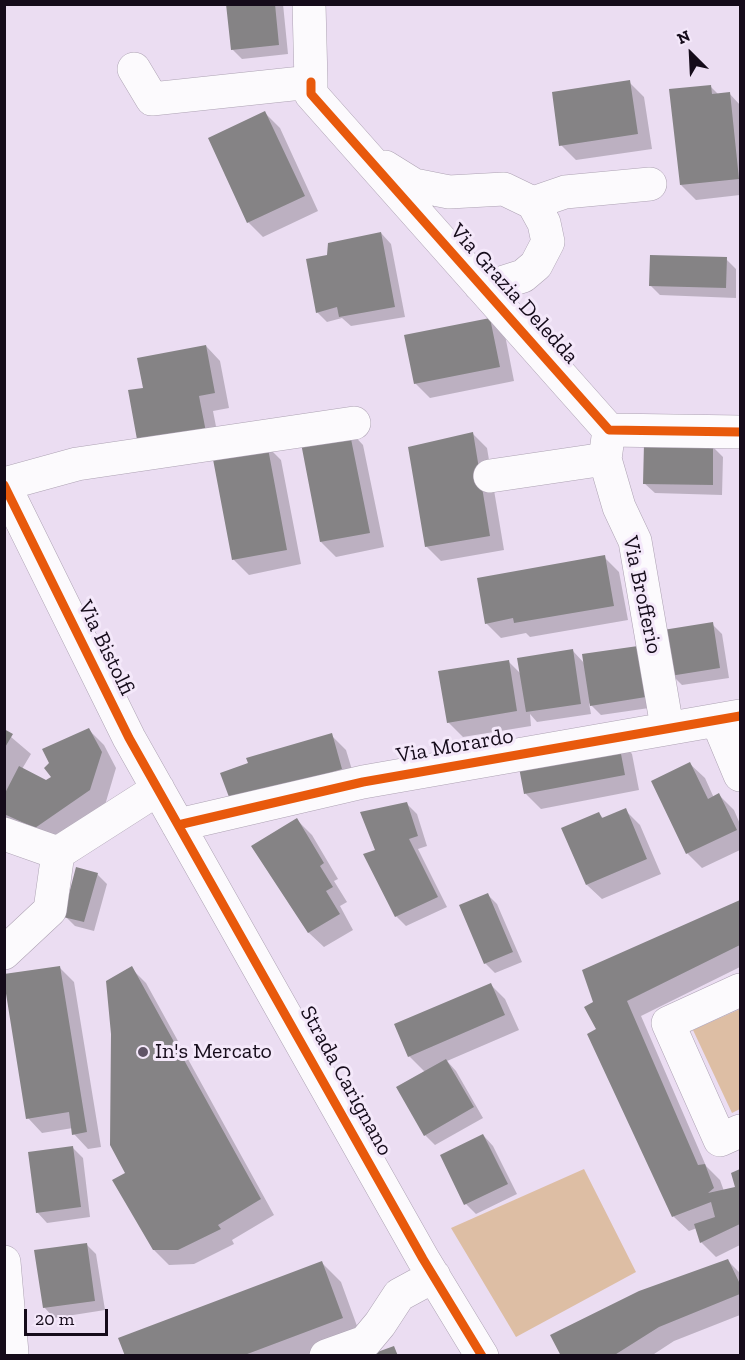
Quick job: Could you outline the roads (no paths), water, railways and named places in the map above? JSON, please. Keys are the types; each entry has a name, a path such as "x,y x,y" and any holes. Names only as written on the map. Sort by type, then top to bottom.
{"street":[{"path":"134,69 152,99 311,82 309,4"},
{"name":"Via Grazia Deledda","path":"311,82 311,94 480,285 607,445"},
{"path":"368,159 396,172 414,185 449,192 504,189 532,203 544,223 548,242 536,265 523,276 501,283 480,285"},
{"path":"532,203 565,192 650,184"},
{"path":"4,484 76,464 354,423"},
{"path":"490,476 607,445 741,432"},
{"name":"Via Brofferio","path":"607,445 619,507 635,541 667,727"},
{"name":"Via Bistolfi","path":"4,484 129,738 178,825"},
{"name":"Via Morardo","path":"178,825 363,782 667,727 729,718 741,775"},
{"path":"57,853 158,789"},
{"name":"Strada Carignano","path":"178,825 434,1276 482,1356"},
{"path":"4,834 57,853"},
{"path":"4,953 50,910 57,853"},
{"path":"741,990 669,1023 720,1140 741,1131"},
{"path":"4,1262 12,1353"},
{"path":"326,1356 365,1342 399,1295 434,1276"}],"place":[{"name":"In's Mercato","path":"143,1052"}]}
